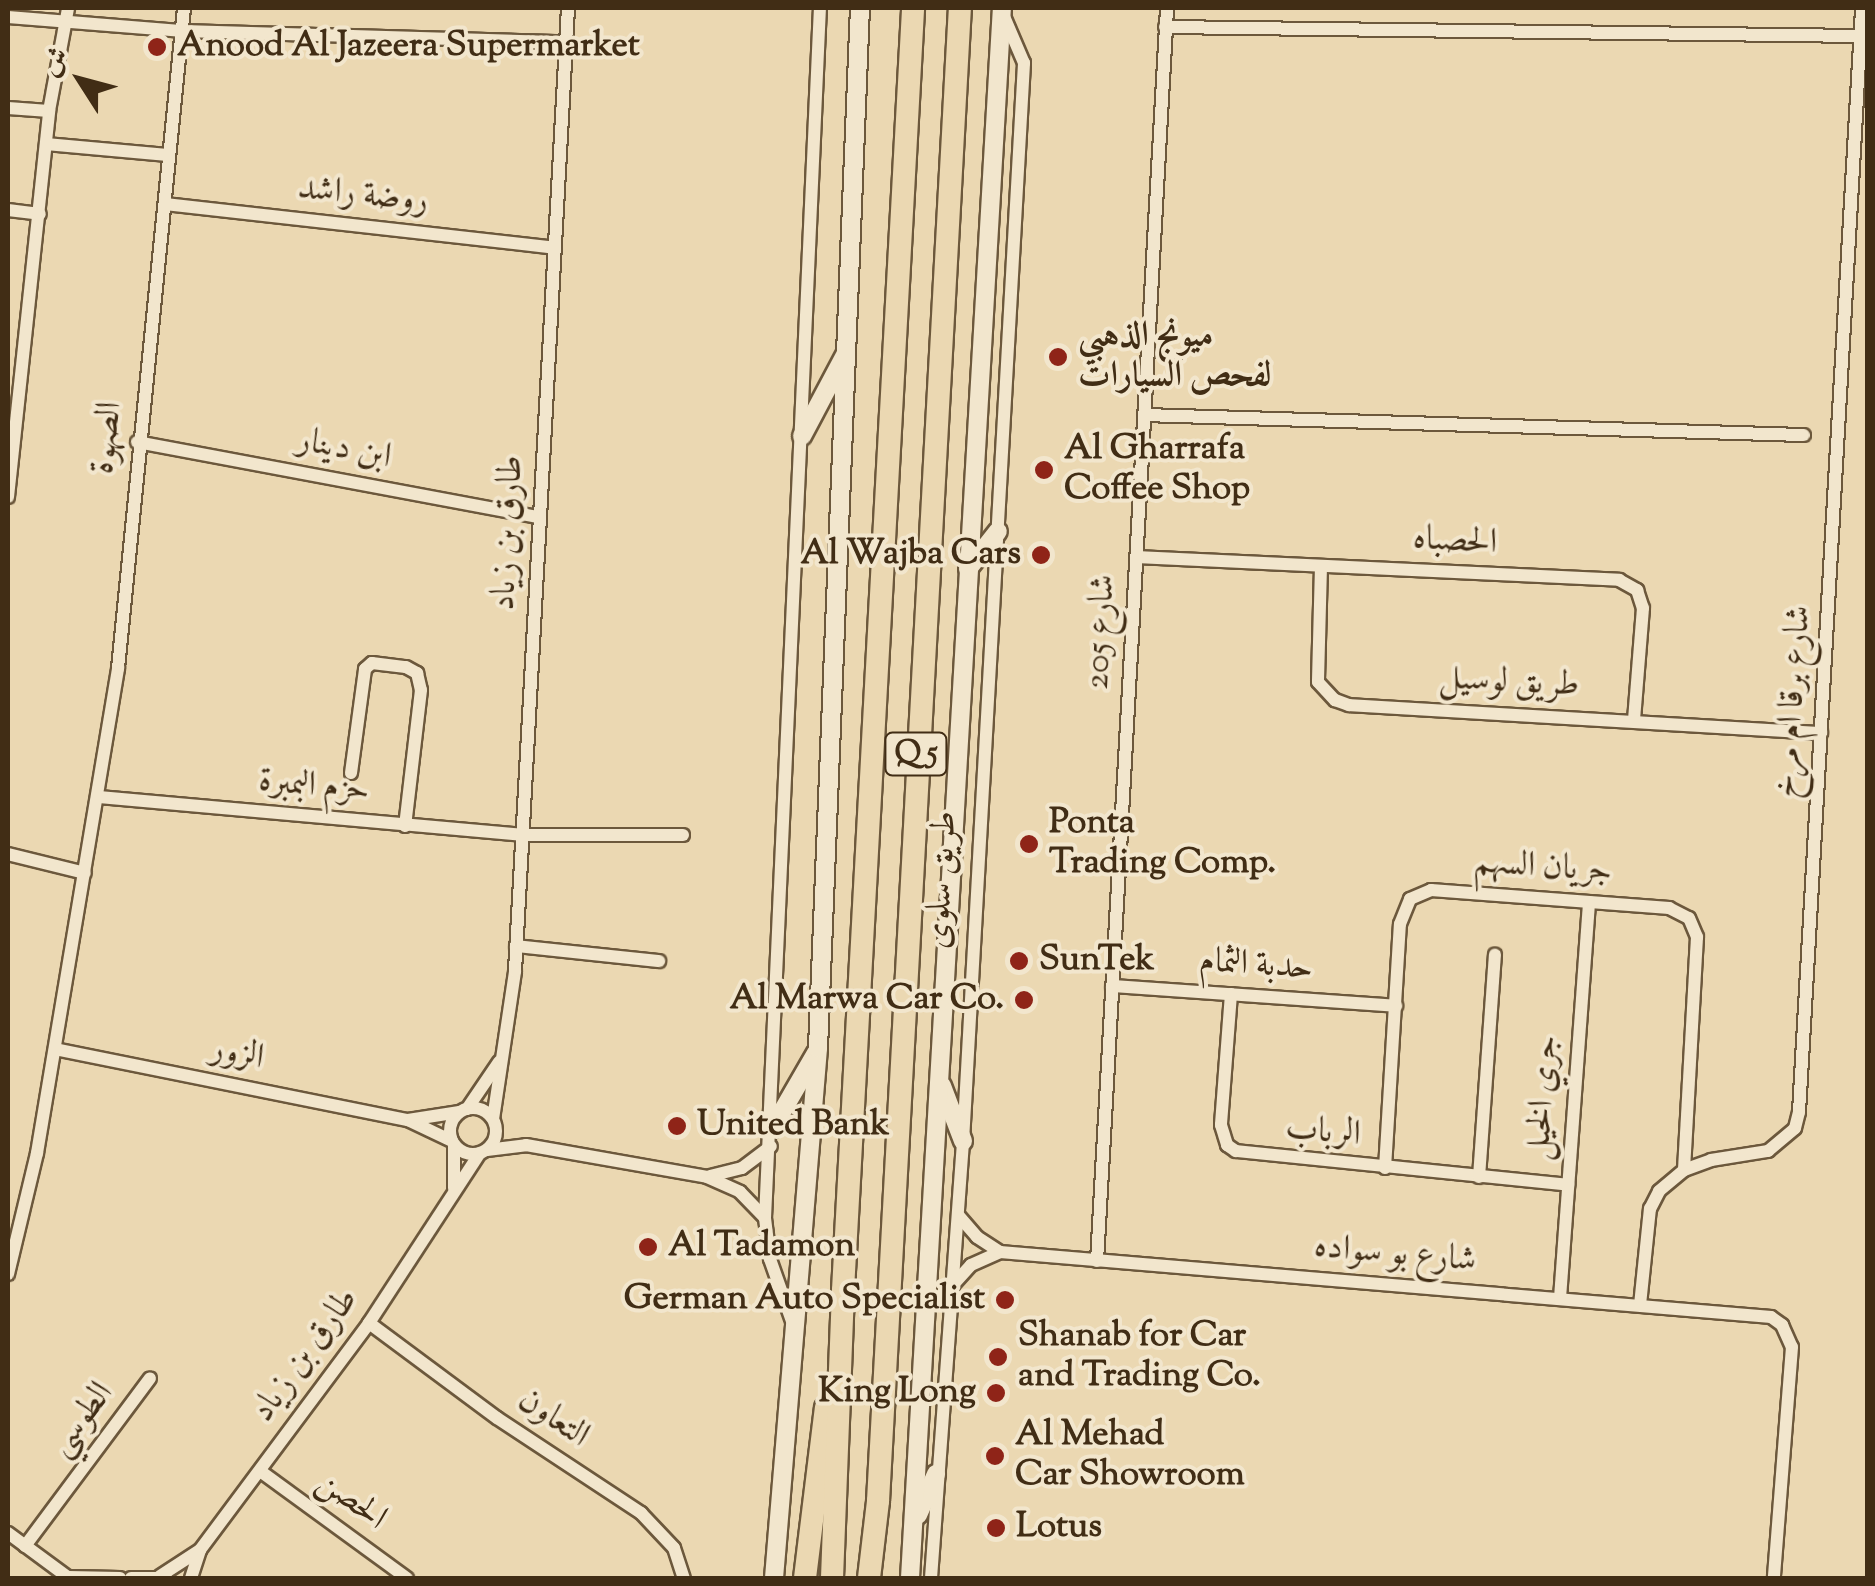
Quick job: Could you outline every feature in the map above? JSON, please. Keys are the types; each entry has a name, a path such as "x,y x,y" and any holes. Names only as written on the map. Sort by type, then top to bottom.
{"highway":[{"name":"Q5","path":"832,1578 843,1290 913,8"},
{"name":"طريق سلوى","path":"869,1578 878,1501 960,8"},
{"path":"805,1578 843,1290"},
{"path":"878,1501 882,1578"}],"main road":[{"path":"774,1578 818,1048 860,8"},
{"name":"طريق سلوى","path":"910,1578 1001,9"},
{"path":"802,436 847,350"},
{"path":"968,570 998,530"},
{"path":"772,1138 818,1048"},
{"path":"940,1080 963,1141"},
{"path":"914,1524 936,1474"}],"street":[{"path":"8,497 11,419 40,214 48,111 68,8"},
{"name":"الصهوة","path":"8,1274 55,1049 118,668 184,8"},
{"name":"طارق بن زياد","path":"494,1122 500,1060 512,1005 524,834 568,8"},
{"path":"796,1331 770,1259 765,1218 772,1138 820,8"},
{"name":"شارع 205","path":"1097,1261 1166,8"},
{"name":"شارع برقا ام مرخ","path":"1684,1170 1711,1160 1768,1151 1795,1128 1800,1112 1862,8"},
{"name":"طريق سلوى","path":"930,1578 963,1141 1024,63 1022,48 1001,9"},
{"path":"8,17 183,31 564,42"},
{"path":"1166,27 1861,36"},
{"path":"8,108 48,111"},
{"path":"46,144 168,155"},
{"name":"روضة راشد","path":"164,204 554,248"},
{"path":"8,210 40,214"},
{"path":"1144,416 1804,435"},
{"name":"ابن دينار","path":"138,442 540,517"},
{"name":"الحصباه","path":"1136,557 1629,583 1643,608 1634,720"},
{"name":"طريق لوسيل","path":"1321,566 1316,668 1318,682 1335,700 1349,704 1821,734"},
{"path":"351,773 365,669 372,663 406,666 417,673 420,690 406,826"},
{"name":"حزم البمبرة","path":"99,796 524,834 683,835"},
{"path":"8,854 85,872"},
{"name":"جريان السهم","path":"1385,1168 1403,910 1420,892 1669,908 1689,918 1695,927 1684,1170"},
{"name":"جري الخيل","path":"1560,1298 1589,902"},
{"path":"516,946 658,961"},
{"path":"1479,1177 1495,955"},
{"name":"حدبة الثمام","path":"1112,986 1396,1006"},
{"name":"الرباب","path":"1232,994 1221,1125 1228,1145 1248,1156 1568,1185"},
{"name":"الزور","path":"55,1049 408,1120 453,1143"},
{"name":"طارق بن زياد","path":"464,1110 500,1060"},
{"path":"454,1190 451,1125 464,1110 484,1110 526,1145"},
{"name":"الزور","path":"408,1120 464,1110"},
{"path":"483,1152 495,1138 494,1122"},
{"path":"707,1177 742,1168 772,1138"},
{"path":"453,1143 464,1152 526,1145 707,1177 740,1192 765,1218"},
{"name":"طارق بن زياد","path":"164,1577 200,1550 260,1471 369,1322 483,1152"},
{"path":"1640,1305 1650,1209 1670,1178 1684,1170"},
{"path":"958,1214 977,1237 1000,1252"},
{"path":"950,1288 972,1265 1000,1252"},
{"name":"شارع بو سواده","path":"1000,1252 1757,1314 1782,1325 1792,1347 1774,1578"},
{"name":"التعاون","path":"369,1322 497,1418 655,1524 674,1548 684,1578"},
{"name":"الطوسي","path":"25,1546 150,1378"},
{"name":"الحصن","path":"260,1471 407,1578"},
{"path":"8,1533 68,1578 120,1578"},
{"name":"طارق بن زياد","path":"192,1578 200,1550"},
{"path":"130,1578 164,1577"}],"place":[{"name":"Anood Al Jazeera Supermarket","path":"157,47"},
{"name":"ميونج الذهبي لفحص السيارات","path":"1058,357"},
{"name":"Al Gharrafa Coffee Shop","path":"1044,470"},
{"name":"Al Wajba Cars","path":"1041,555"},
{"name":"Ponta Trading Comp.","path":"1029,844"},
{"name":"SunTek","path":"1019,961"},
{"name":"Al Marwa Car Co.","path":"1024,1000"},
{"name":"United Bank","path":"677,1126"},
{"name":"Al Tadamon","path":"648,1247"},
{"name":"German Auto Specialist","path":"1005,1300"},
{"name":"Shanab for Car and Trading Co.","path":"998,1357"},
{"name":"King Long","path":"996,1393"},
{"name":"Al Mehad Car Showroom","path":"995,1456"},
{"name":"Lotus","path":"996,1528"}]}
